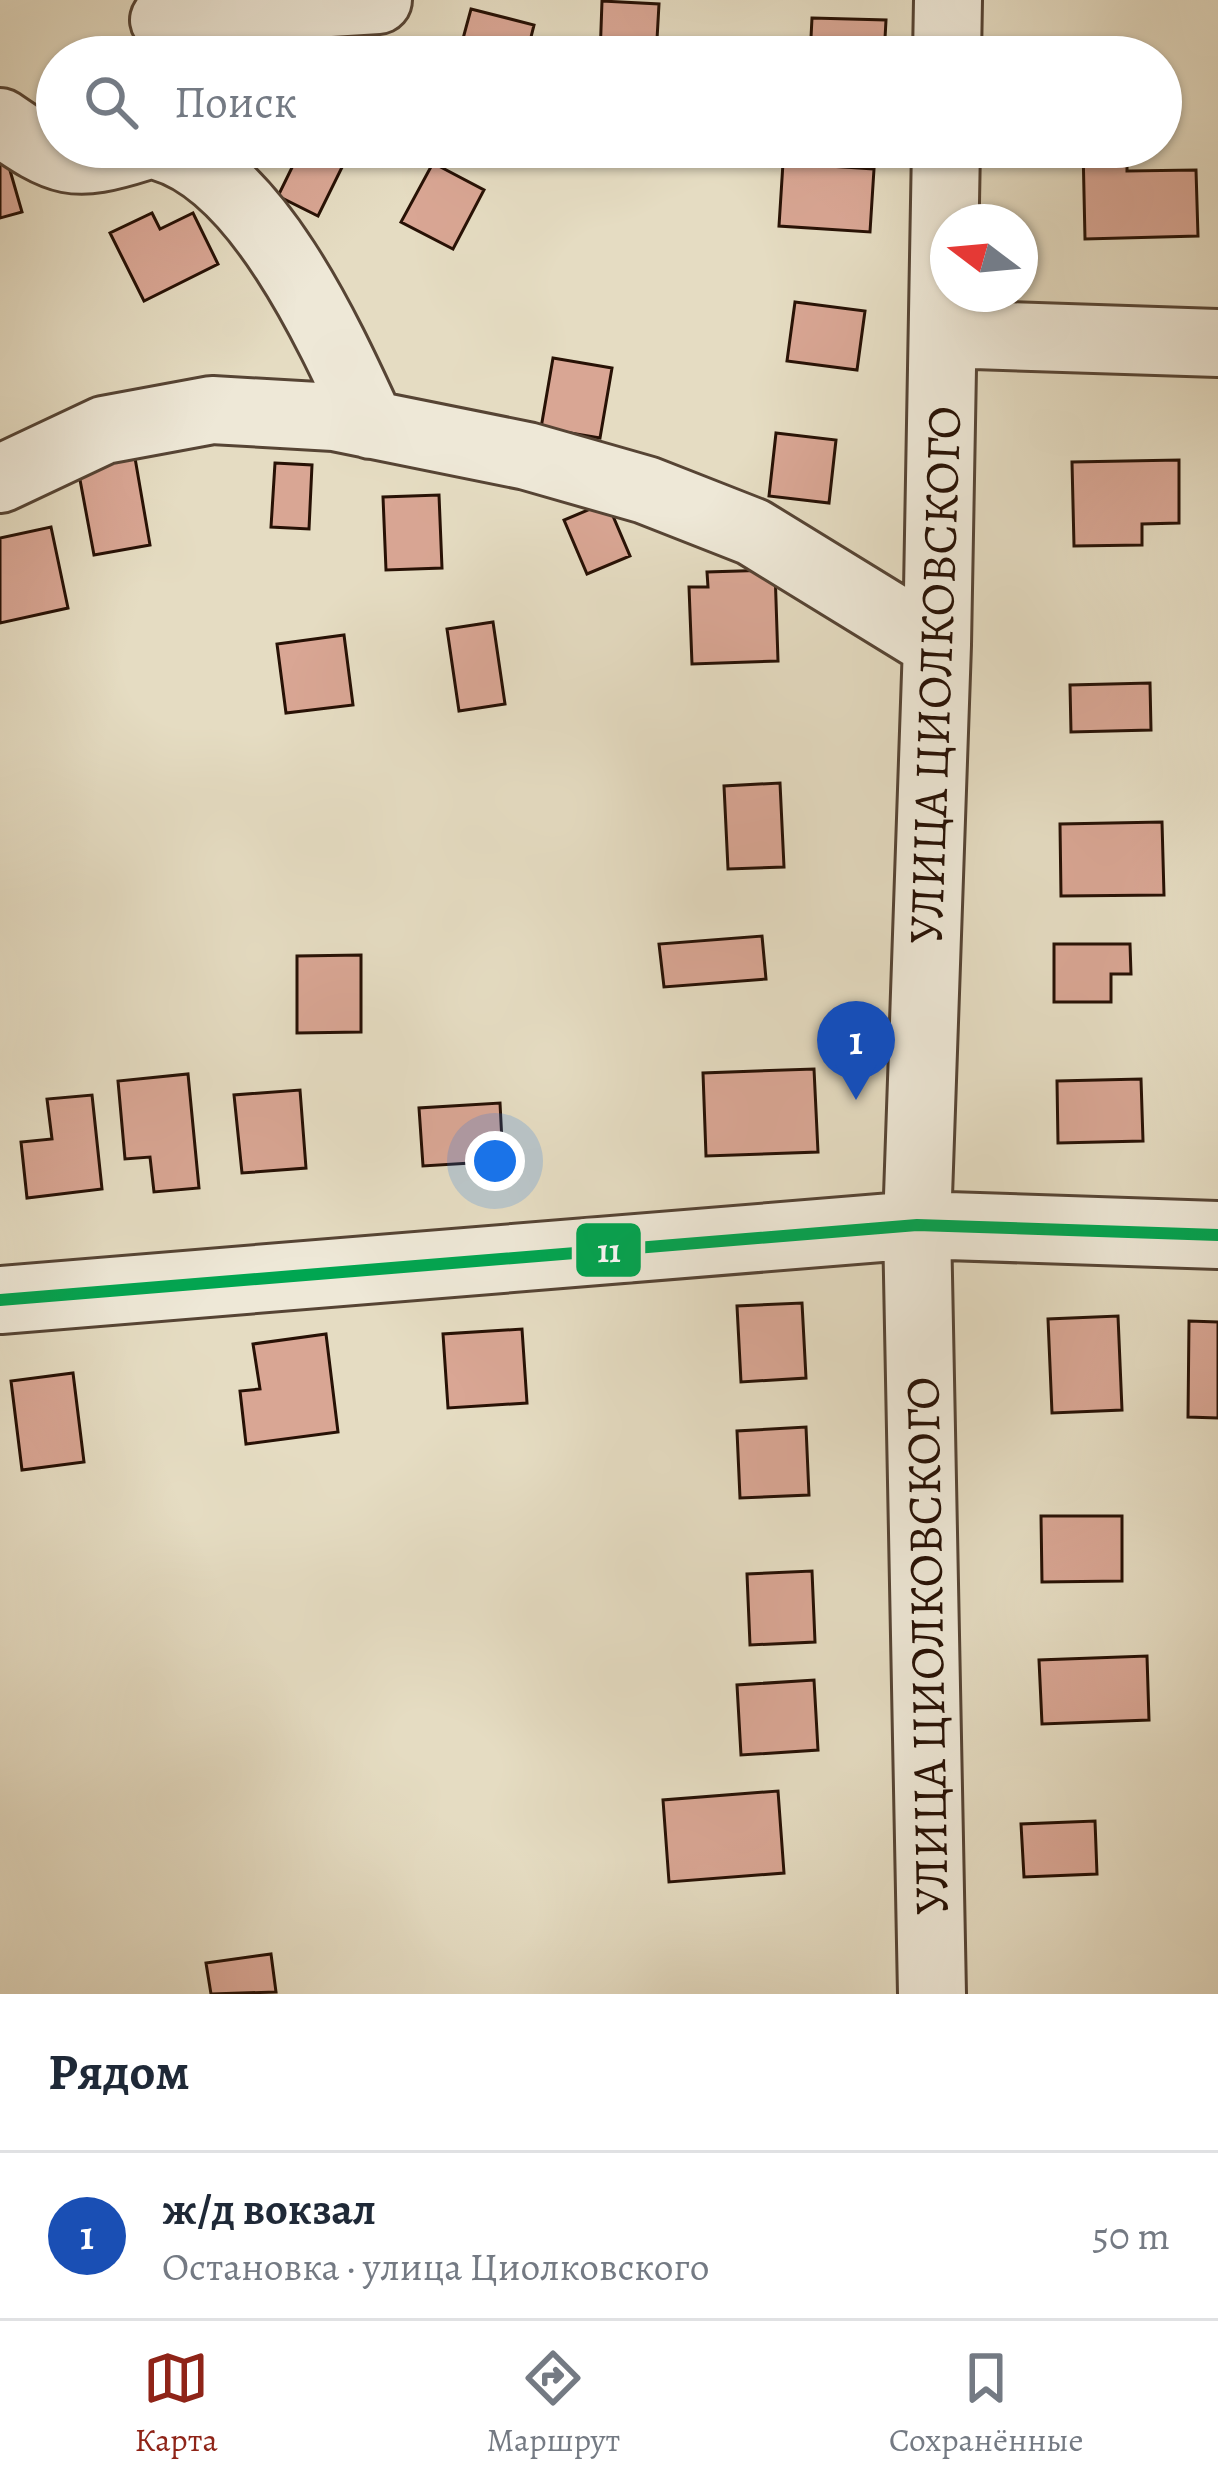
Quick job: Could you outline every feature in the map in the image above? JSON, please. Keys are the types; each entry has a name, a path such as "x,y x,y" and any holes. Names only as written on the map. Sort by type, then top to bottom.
{"street":[{"path":"162,26 265,7 378,0"},
{"path":"947,36 948,0"},
{"path":"0,122 36,148"},
{"path":"205,168 259,225 320,320 371,425"},
{"name":"УЛИЦА ЦИОЛКОВСКОГО","path":"932,1994 917,1225 937,645 946,168"},
{"path":"944,334 1218,343"},
{"path":"0,479 104,430 212,410 253,409 371,425 527,456 689,506 753,532 937,645"},
{"path":"0,1300 917,1225 1218,1235"}],"building":[{"path":"602,1 659,4 657,36 601,36"},
{"path":"471,9 534,25 531,36 464,36"},
{"path":"812,18 886,20 885,36 811,36"},
{"path":"277,25 279,36 225,36"},
{"path":"5,153 22,212 0,218 0,155"},
{"path":"292,168 342,168 318,216 278,196"},
{"path":"430,168 442,168 484,190 453,249 401,222"},
{"path":"783,168 874,169 870,232 779,226"},
{"path":"1083,168 1196,170 1198,236 1085,239"},
{"path":"152,213 160,229 193,213 218,264 144,301 110,233"},
{"path":"795,302 865,311 857,370 787,361"},
{"path":"553,358 612,368 600,438 541,428"},
{"path":"776,433 836,440 829,503 769,496"},
{"path":"135,458 150,545 94,555 78,469"},
{"path":"1179,460 1179,523 1142,524 1142,545 1074,546 1072,462"},
{"path":"275,463 312,465 309,529 271,527"},
{"path":"439,495 442,568 386,570 383,497"},
{"path":"607,502 630,556 587,574 564,520"},
{"path":"51,527 68,608 0,623 0,538"},
{"path":"775,570 778,661 692,664 689,587 708,587 707,572"},
{"path":"493,622 505,704 459,711 447,629"},
{"path":"344,635 353,705 286,713 277,644"},
{"path":"1150,683 1151,730 1071,732 1070,685"},
{"path":"780,783 784,867 728,869 724,786"},
{"path":"1162,822 1164,895 1061,896 1060,824"},
{"path":"762,936 766,979 664,987 659,944"},
{"path":"1054,944 1130,944 1131,974 1111,974 1111,1002 1054,1002"},
{"path":"361,955 361,1032 297,1033 297,956"},
{"path":"814,1069 818,1152 706,1156 703,1073"},
{"path":"188,1074 199,1188 154,1192 150,1157 125,1159 118,1081"},
{"path":"1141,1079 1143,1141 1058,1143 1057,1081"},
{"path":"300,1090 306,1168 242,1173 234,1095"},
{"path":"92,1095 102,1189 27,1198 21,1142 52,1139 47,1099"},
{"path":"500,1103 503,1161 423,1166 419,1108"},
{"path":"802,1303 806,1378 741,1382 737,1306"},
{"path":"1118,1316 1122,1410 1052,1413 1048,1319"},
{"path":"1189,1321 1218,1322 1218,1418 1188,1417"},
{"path":"522,1329 527,1403 448,1408 443,1334"},
{"path":"326,1334 338,1432 246,1444 240,1391 260,1389 253,1344"},
{"path":"73,1373 84,1462 22,1470 11,1381"},
{"path":"806,1427 809,1495 740,1498 737,1431"},
{"path":"1041,1516 1122,1516 1122,1581 1042,1582"},
{"path":"812,1571 815,1642 750,1645 747,1574"},
{"path":"1147,1656 1149,1720 1042,1724 1039,1660"},
{"path":"814,1680 818,1750 741,1755 737,1685"},
{"path":"778,1791 784,1873 669,1882 663,1800"},
{"path":"1095,1821 1097,1874 1024,1877 1021,1824"},
{"path":"271,1954 276,1992 211,1994 206,1963"}],"transit line":[{"name":"11","path":"0,1300 917,1225 1218,1235"}],"place":[{"name":"ж/д вокзал","path":"856,1100"}]}
